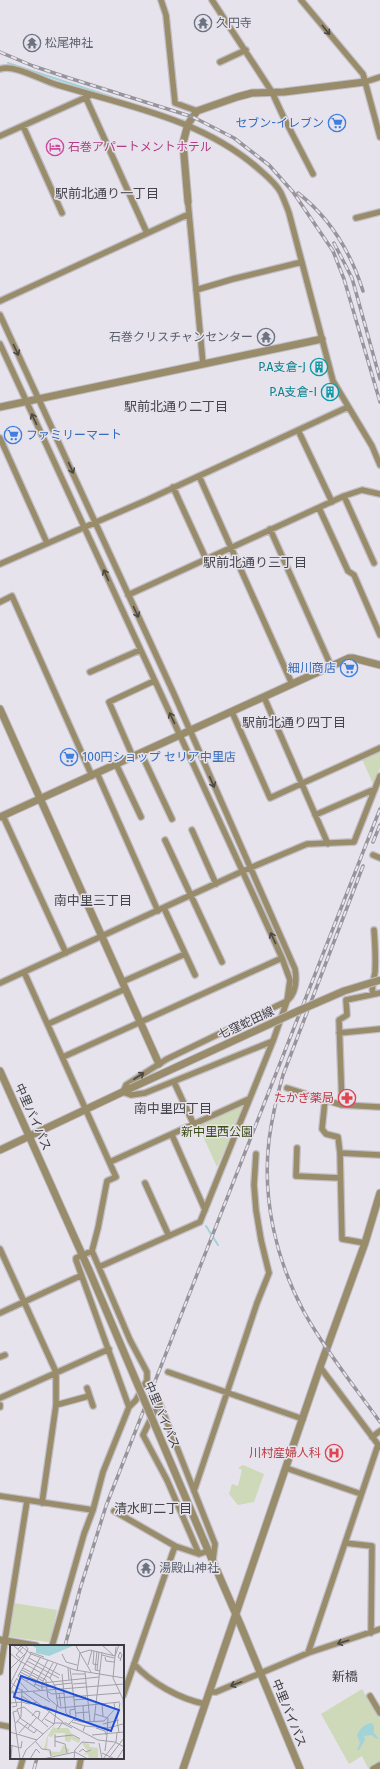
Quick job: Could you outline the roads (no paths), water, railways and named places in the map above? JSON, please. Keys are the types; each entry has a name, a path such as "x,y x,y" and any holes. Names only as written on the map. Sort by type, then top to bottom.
{"street":[{"path":"161,0 166,15 175,103 197,111"},
{"path":"212,0 272,92 313,174"},
{"path":"302,0 360,70 366,82 380,138"},
{"path":"220,62 246,50"},
{"path":"0,69 12,68 89,96 188,124 246,157 270,180 281,192 289,213 333,381 372,446 380,465"},
{"path":"203,364 183,143 188,124 197,111 237,97 252,94 299,91 366,82 380,77"},
{"path":"0,136 89,96"},
{"path":"89,96 147,233"},
{"path":"23,126 62,212"},
{"path":"356,218 380,212"},
{"path":"0,300 189,214"},
{"path":"196,290 302,262"},
{"path":"0,315 190,731 295,969 294,989 292,997 287,1001 159,1064 126,1085 123,1092 132,1095 145,1093 274,1041"},
{"path":"0,408 322,339"},
{"path":"0,344 154,681 181,735 282,958 290,980 287,1001 274,1041 200,1222 99,1267"},
{"path":"0,564 47,542 95,523 348,407"},
{"path":"298,430 332,502"},
{"path":"0,438 47,542"},
{"path":"199,476 292,684"},
{"path":"173,487 206,559"},
{"path":"128,595 344,496 362,490 380,494"},
{"path":"344,496 374,563"},
{"path":"319,508 348,571 354,575 380,635"},
{"path":"270,529 331,666"},
{"path":"0,602 12,596 158,910"},
{"path":"90,672 140,650"},
{"path":"66,953 2,817 331,666 353,658 380,665"},
{"path":"133,757 109,702 154,681"},
{"path":"264,697 328,844"},
{"path":"0,709 159,1064"},
{"path":"232,712 270,798 380,748"},
{"path":"141,753 172,819"},
{"path":"116,764 141,817"},
{"path":"0,983 158,910 307,844 354,842 380,776"},
{"path":"316,815 375,789"},
{"path":"192,830 216,884"},
{"path":"165,840 222,962"},
{"path":"373,855 380,858"},
{"path":"164,908 195,975"},
{"path":"373,994 371,987 375,972 376,951 374,930"},
{"path":"48,1024 185,954"},
{"path":"63,1058 282,958"},
{"path":"24,972 116,1177 107,1181 92,1251 130,1340 147,1372 147,1380 136,1400 129,1407 103,1472 52,1645"},
{"name":"七窪蛇田線","path":"0,1150 298,1011 344,991 380,980"},
{"path":"342,1105 339,1020 347,1015 346,1000 380,993"},
{"path":"339,1033 380,1029"},
{"name":"中里バイパス","path":"0,1070 89,1270 208,1551 237,1615 300,1769"},
{"path":"174,1082 194,1125"},
{"path":"287,1088 342,1105 380,1107"},
{"path":"110,1162 249,1099"},
{"path":"325,1100 322,1129 326,1134 338,1137 340,1153 342,1239 365,1243"},
{"path":"172,1135 205,1210"},
{"path":"296,1148 296,1176 340,1178"},
{"path":"340,1153 380,1155"},
{"path":"194,1491 257,1303 269,1273 256,1210 254,1185 256,1154"},
{"path":"145,1183 169,1236"},
{"path":"183,1769 237,1615 320,1367 365,1243 380,1193"},
{"path":"0,1249 56,1372 56,1405 42,1503"},
{"path":"92,1251 76,1258 76,1260 80,1276 109,1349 129,1407"},
{"path":"0,1313 80,1276"},
{"path":"0,1398 109,1349"},
{"path":"308,1653 361,1494 379,1446 320,1367"},
{"path":"168,1372 303,1419"},
{"path":"87,1388 93,1406"},
{"path":"56,1405 89,1396"},
{"path":"199,1554 167,1480 143,1435 159,1402 214,1544 213,1560"},
{"path":"372,1437 380,1431"},
{"path":"286,1468 361,1494"},
{"path":"0,1496 93,1510"},
{"path":"0,1672 2,1641 27,1501"},
{"path":"114,1511 175,1546 199,1554 208,1551"},
{"path":"345,1543 380,1547"},
{"path":"124,1692 175,1546"},
{"path":"371,1633 372,1546"},
{"path":"210,1692 216,1692 253,1678 261,1673 308,1653 380,1630"},
{"path":"2,1641 29,1645"},
{"path":"134,1664 140,1670 178,1695 205,1704"},
{"path":"370,1696 380,1713"},
{"path":"0,1725 10,1727"},
{"path":"20,1769 22,1759"},
{"path":"79,1769 82,1759"},
{"path":"373,1769 380,1765"}],"water":[{"path":"372,1723 374,1726 374,1733 379,1739 372,1735 364,1736 365,1740 359,1750 357,1750 360,1743 357,1735 358,1733 365,1726"}],"waterway":[{"path":"8,63 112,97"},
{"path":"171,117 186,121"},
{"path":"206,1226 218,1245"}],"railway":[{"path":"0,52 33,66 193,117 234,138 269,165 293,192 333,251 344,279 380,402"},
{"path":"298,193 320,214 338,237 346,250 363,291"},
{"path":"334,243 352,278 380,379"},
{"path":"65,1645 80,1589 106,1506 380,809"},
{"path":"373,842 380,825"},
{"path":"363,866 283,1075 272,1123 267,1162 273,1229 294,1292 321,1340 380,1422"},
{"path":"34,1769 37,1759"}],"place":[{"name":"久円寺","path":"203,23"},
{"name":"松尾神社","path":"32,43"},
{"name":"セブン-イレブン","path":"337,123"},
{"name":"石巻アパートメントホテル","path":"55,147"},
{"name":"石巻クリスチャンセンター","path":"266,337"},
{"name":"P.A支倉-J","path":"319,367"},
{"name":"P.A支倉-I","path":"330,392"},
{"name":"ファミリーマート","path":"13,435"},
{"name":"細川商店","path":"349,668"},
{"name":"100円ショップ セリア中里店","path":"69,757"},
{"name":"たかぎ薬局","path":"347,1098"},
{"name":"川村産婦人科","path":"334,1453"},
{"name":"湯殿山神社","path":"146,1568"}],"district":[{"name":"駅前北通り一丁目","path":"107,193"},
{"name":"駅前北通り二丁目","path":"176,406"},
{"name":"駅前北通り三丁目","path":"255,562"},
{"name":"駅前北通り四丁目","path":"294,722"},
{"name":"南中里三丁目","path":"93,900"},
{"name":"南中里四丁目","path":"173,1108"},
{"name":"清水町二丁目","path":"153,1508"},
{"name":"新橋","path":"345,1676"}],"park label":[{"name":"新中里西公園","path":"217,1132"}]}
